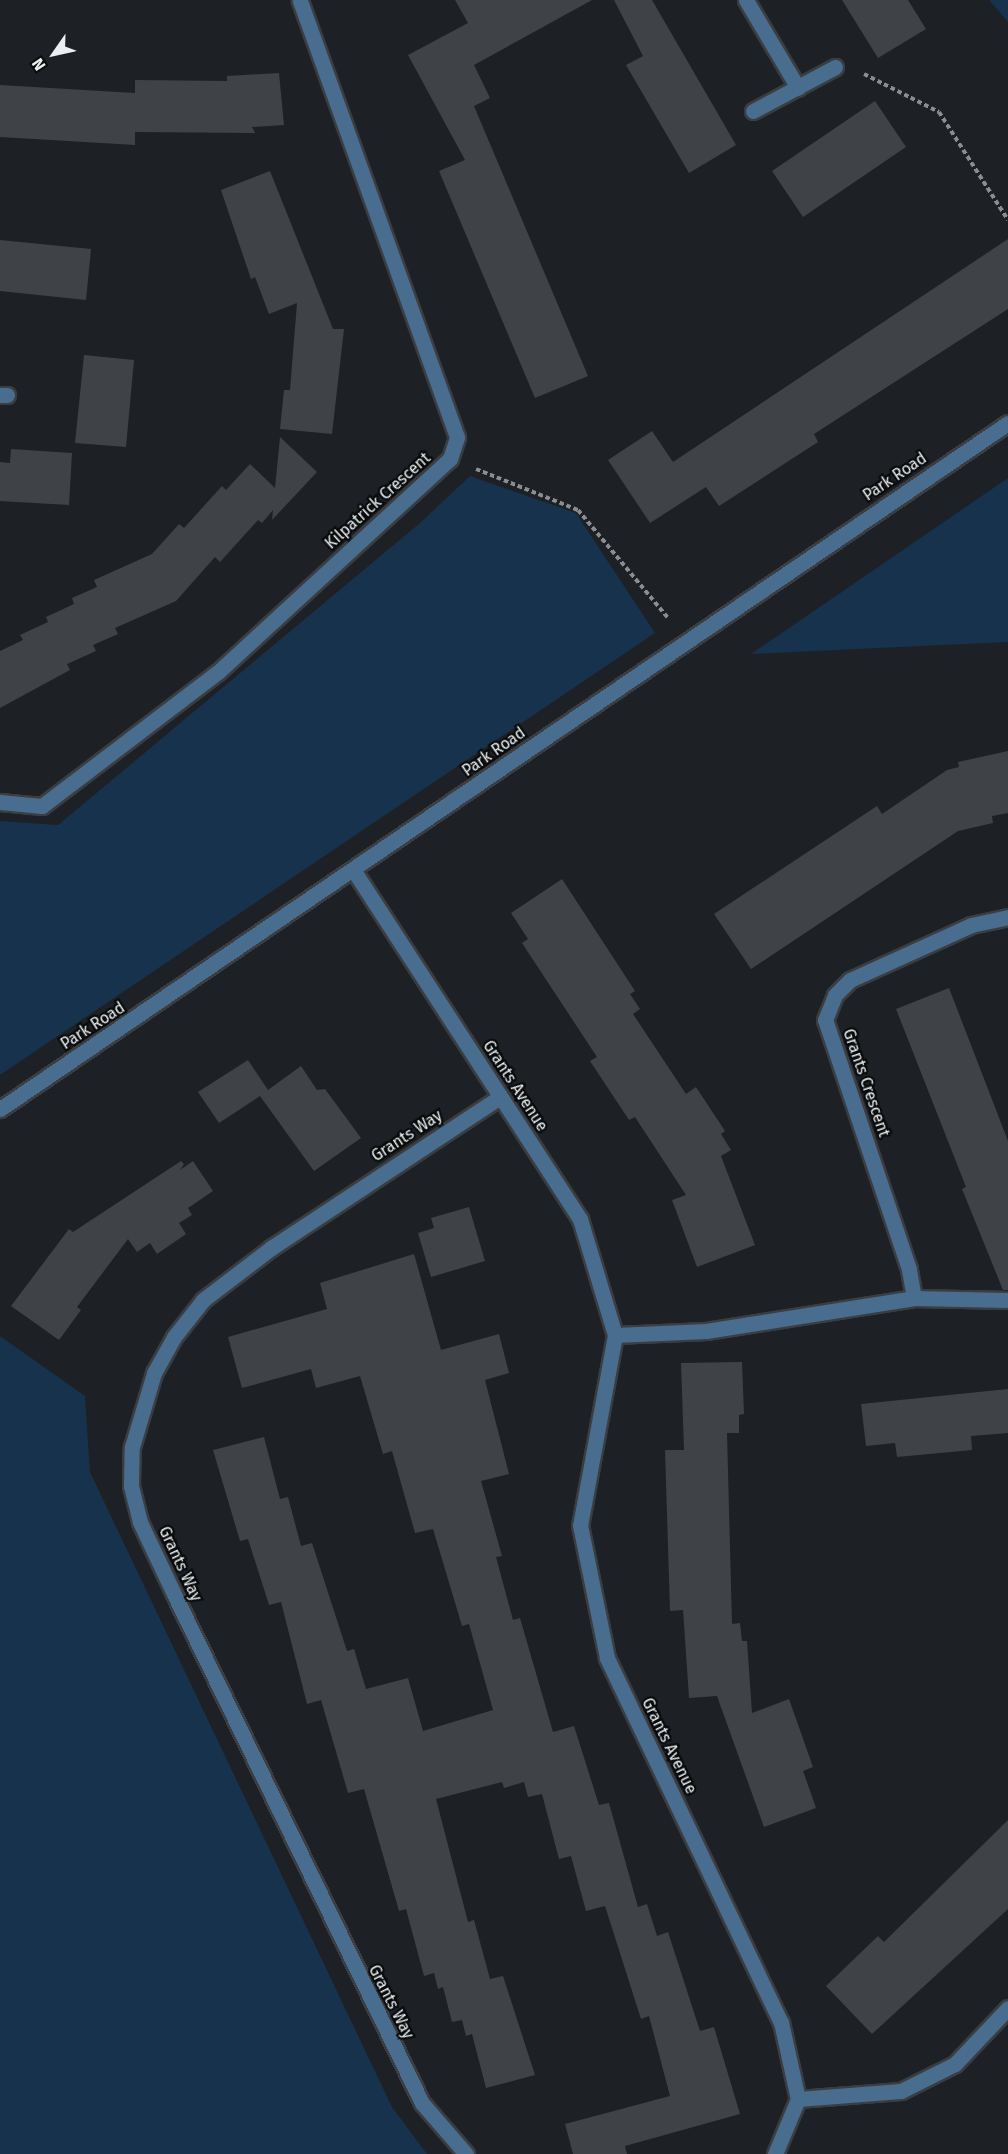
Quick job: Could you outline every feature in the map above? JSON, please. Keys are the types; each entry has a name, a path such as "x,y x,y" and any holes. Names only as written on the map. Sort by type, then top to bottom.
{"street":[{"name":"Kilpatrick Crescent","path":"0,802 42,806 218,672 450,459 457,437 300,0"},
{"path":"746,0 798,88"},
{"path":"753,111 835,67"},
{"name":"Park Road","path":"0,1109 354,871 686,640 1008,423"},
{"name":"Grants Avenue","path":"354,871 580,1220 615,1335 580,1525 607,1658 781,2022 798,2099"},
{"name":"Grants Crescent","path":"914,1298 909,1269 825,1020 835,995 850,980 971,925 1008,917"},
{"name":"Grants Way","path":"466,2154 422,2103 174,1594 140,1522 131,1486 132,1447 154,1373 174,1337 203,1300 271,1248 500,1097"},
{"path":"615,1335 706,1331 914,1298 1008,1300"},
{"path":"775,2154 798,2099 902,2091 955,2064 1008,2008"}],"path":[{"path":"835,67 865,75 939,111 1008,220"},
{"path":"450,459 578,510 686,640"}],"shaded area":[{"path":"989,0 1008,0 1008,22"},
{"path":"470,476 576,513 655,633 0,1075 0,821 58,825 420,523"},
{"path":"1008,478 1008,642 751,654"},
{"path":"0,1336 85,1396 90,1472 392,2107 427,2154 0,2154"}],"building":[{"path":"455,0 592,0 474,65 490,98 474,106 588,376 535,398 439,171 465,160 408,55 468,23"},
{"path":"614,0 652,0 736,145 689,173 626,65 643,56"},
{"path":"842,0 908,0 926,29 878,58"},
{"path":"279,73 284,125 252,127 255,133 135,132 135,145 0,137 0,85 135,93 135,80 227,81 227,76"},
{"path":"875,101 906,147 803,217 772,171"},
{"path":"270,171 333,329 344,329 332,434 280,429 284,390 290,390 297,303 269,314 255,277 251,279 221,190"},
{"path":"1008,239 1008,309 814,434 818,442 719,506 706,487 650,523 608,460 652,431 673,462"},
{"path":"0,240 91,249 86,300 0,291"},
{"path":"84,355 134,360 126,447 75,443"},
{"path":"280,437 317,472 272,520 273,510 262,523 258,520 220,562 215,557 176,601 115,628 118,634 93,645 96,651 67,664 70,670 0,708 0,651 23,640 20,635 48,622 46,617 74,604 72,598 97,587 94,580 152,554 179,524 184,528 222,486 226,490 250,464 275,488"},
{"path":"11,449 72,453 69,505 0,501 0,462 10,463"},
{"path":"1008,751 1008,813 992,816 993,823 958,831 751,969 714,914 877,806 882,814 947,770 959,767 958,762"},
{"path":"562,879 635,991 630,994 640,1009 633,1014 686,1094 696,1087 725,1131 721,1134 731,1150 721,1156 755,1245 697,1267 672,1200 686,1195 635,1117 629,1120 590,1061 597,1057 522,943 528,939 511,913"},
{"path":"949,988 1008,1141 1008,1290 1003,1290 962,1189 966,1187 896,1009"},
{"path":"248,1060 268,1090 301,1066 317,1090 325,1089 361,1138 314,1171 260,1096 219,1123 198,1092"},
{"path":"181,1161 184,1164 180,1170 193,1161 213,1191 188,1208 192,1215 179,1223 186,1234 157,1254 150,1243 137,1252 128,1239 77,1307 81,1310 59,1340 11,1306 69,1229 73,1232"},
{"path":"469,1207 485,1261 431,1277 418,1233 434,1228 431,1218"},
{"path":"414,1254 441,1350 499,1334 509,1373 485,1380 509,1474 481,1481 502,1556 496,1557 513,1620 520,1618 553,1732 574,1726 599,1805 609,1803 638,1907 647,1904 657,1936 668,1932 700,2031 714,2027 740,2114 625,2146 627,2154 573,2154 565,2124 670,2096 649,2016 641,2019 605,1906 586,1911 571,1856 559,1859 542,1794 528,1797 524,1782 504,1788 502,1782 436,1799 468,1922 474,1920 490,1979 503,1976 535,2075 486,2088 472,2034 466,2036 462,2020 452,2022 443,1987 438,1989 434,1973 424,1976 406,1909 399,1911 364,1789 348,1793 321,1700 307,1704 281,1602 269,1605 248,1539 240,1541 213,1450 264,1437 280,1499 288,1497 301,1546 312,1543 347,1651 354,1649 366,1689 408,1678 423,1731 493,1710 469,1624 462,1626 433,1529 415,1533 392,1451 383,1454 360,1376 316,1388 311,1369 242,1388 228,1337 327,1309 320,1283"},
{"path":"742,1362 744,1414 739,1415 739,1433 727,1433 732,1624 740,1623 742,1641 747,1641 752,1713 789,1699 813,1767 803,1771 816,1808 764,1827 717,1696 689,1698 683,1610 670,1611 665,1450 684,1450 681,1363"},
{"path":"1008,1389 1008,1433 971,1436 972,1450 897,1457 895,1443 866,1446 861,1404"},
{"path":"1008,1820 1008,1909 872,2034 826,1986 878,1936 884,1942"}]}
